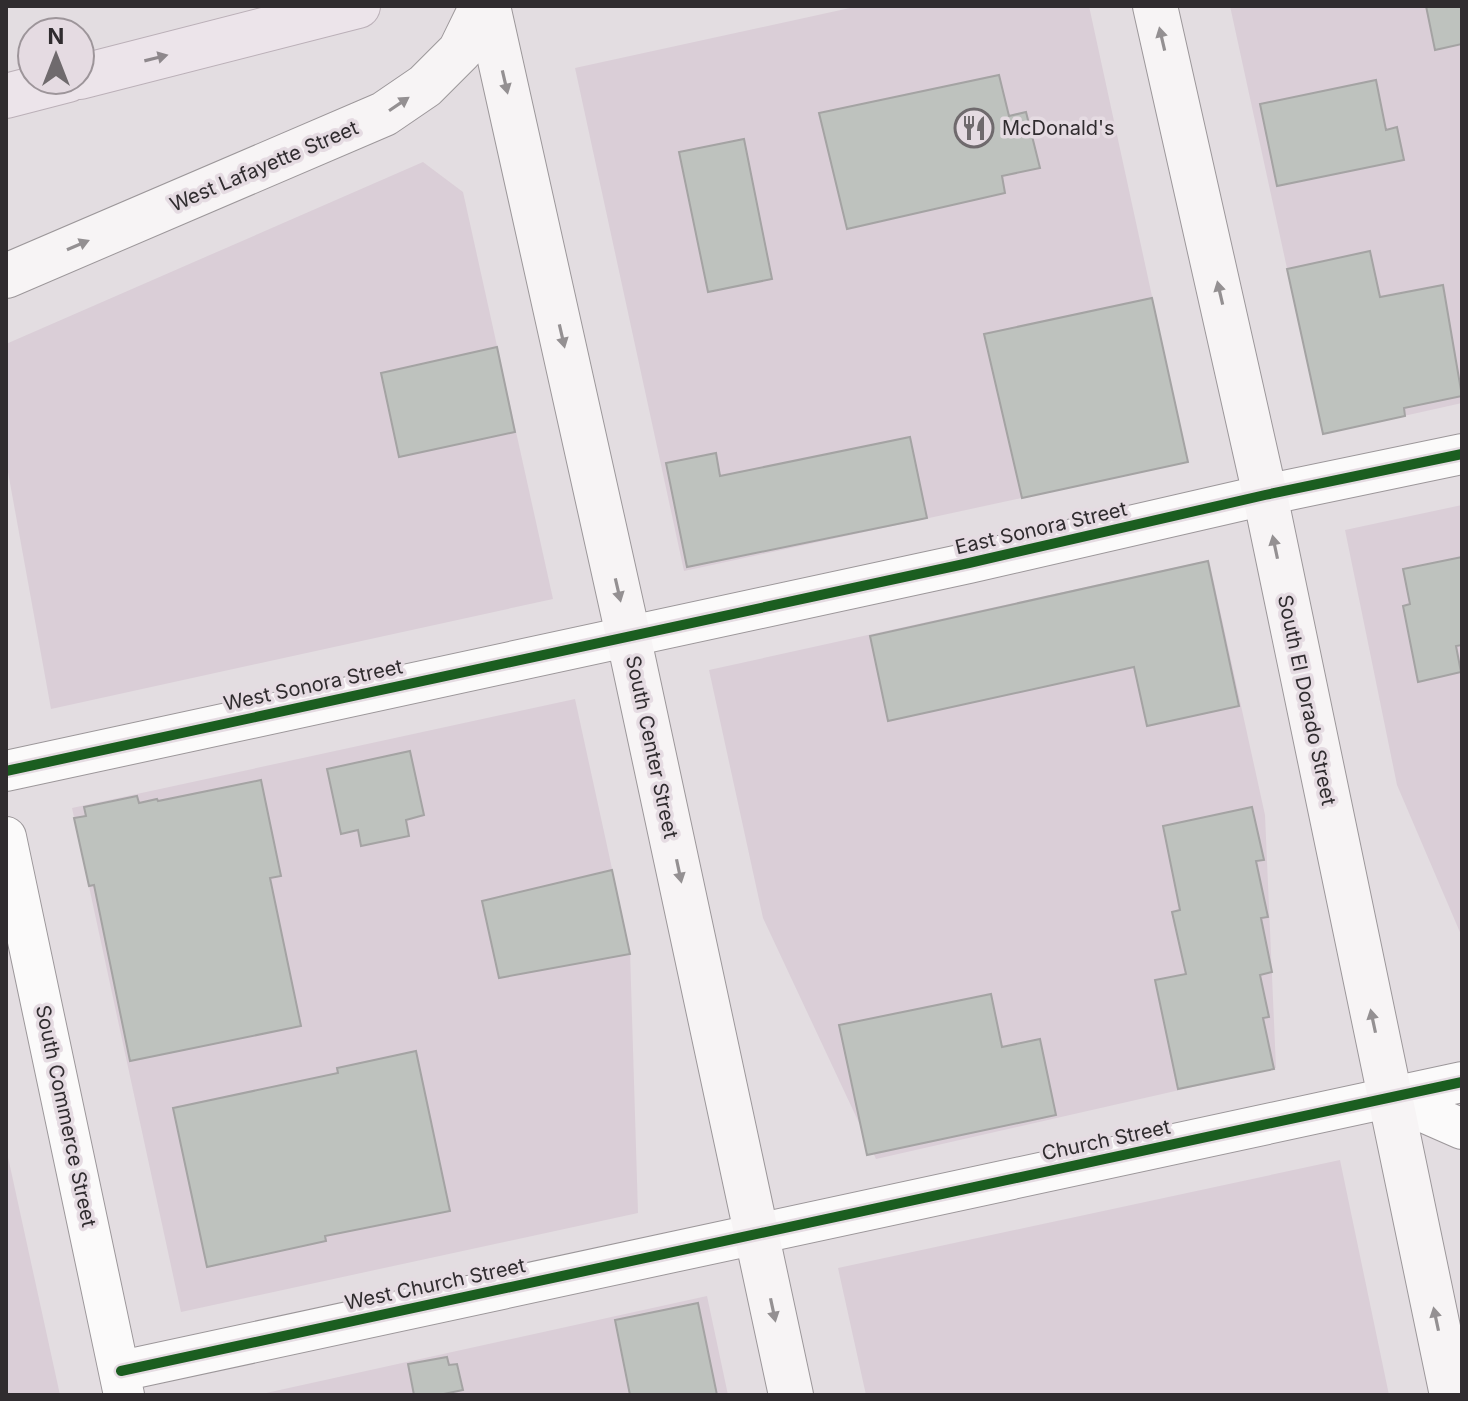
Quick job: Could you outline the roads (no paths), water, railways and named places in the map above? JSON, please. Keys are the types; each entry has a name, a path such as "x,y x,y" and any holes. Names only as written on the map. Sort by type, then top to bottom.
{"highway":[{"path":"96,73 358,6"}],"main road":[{"name":"West Lafayette Street","path":"6,276 384,114 425,86 460,51 485,6"},
{"name":"South Center Street","path":"485,6 628,635 791,1395"},
{"name":"South El Dorado Street","path":"1155,6 1265,495 1452,1395"}],"street":[{"name":"East Sonora Street","path":"628,635 1462,454"},
{"name":"West Sonora Street","path":"6,771 628,635"},
{"name":"South Commerce Street","path":"6,837 122,1383"},
{"name":"Church Street","path":"757,1234 1462,1082"},
{"path":"1389,1097 1462,1129"},
{"name":"West Church Street","path":"122,1383 757,1234"}],"place":[{"name":"McDonald's","path":"974,128"}]}
